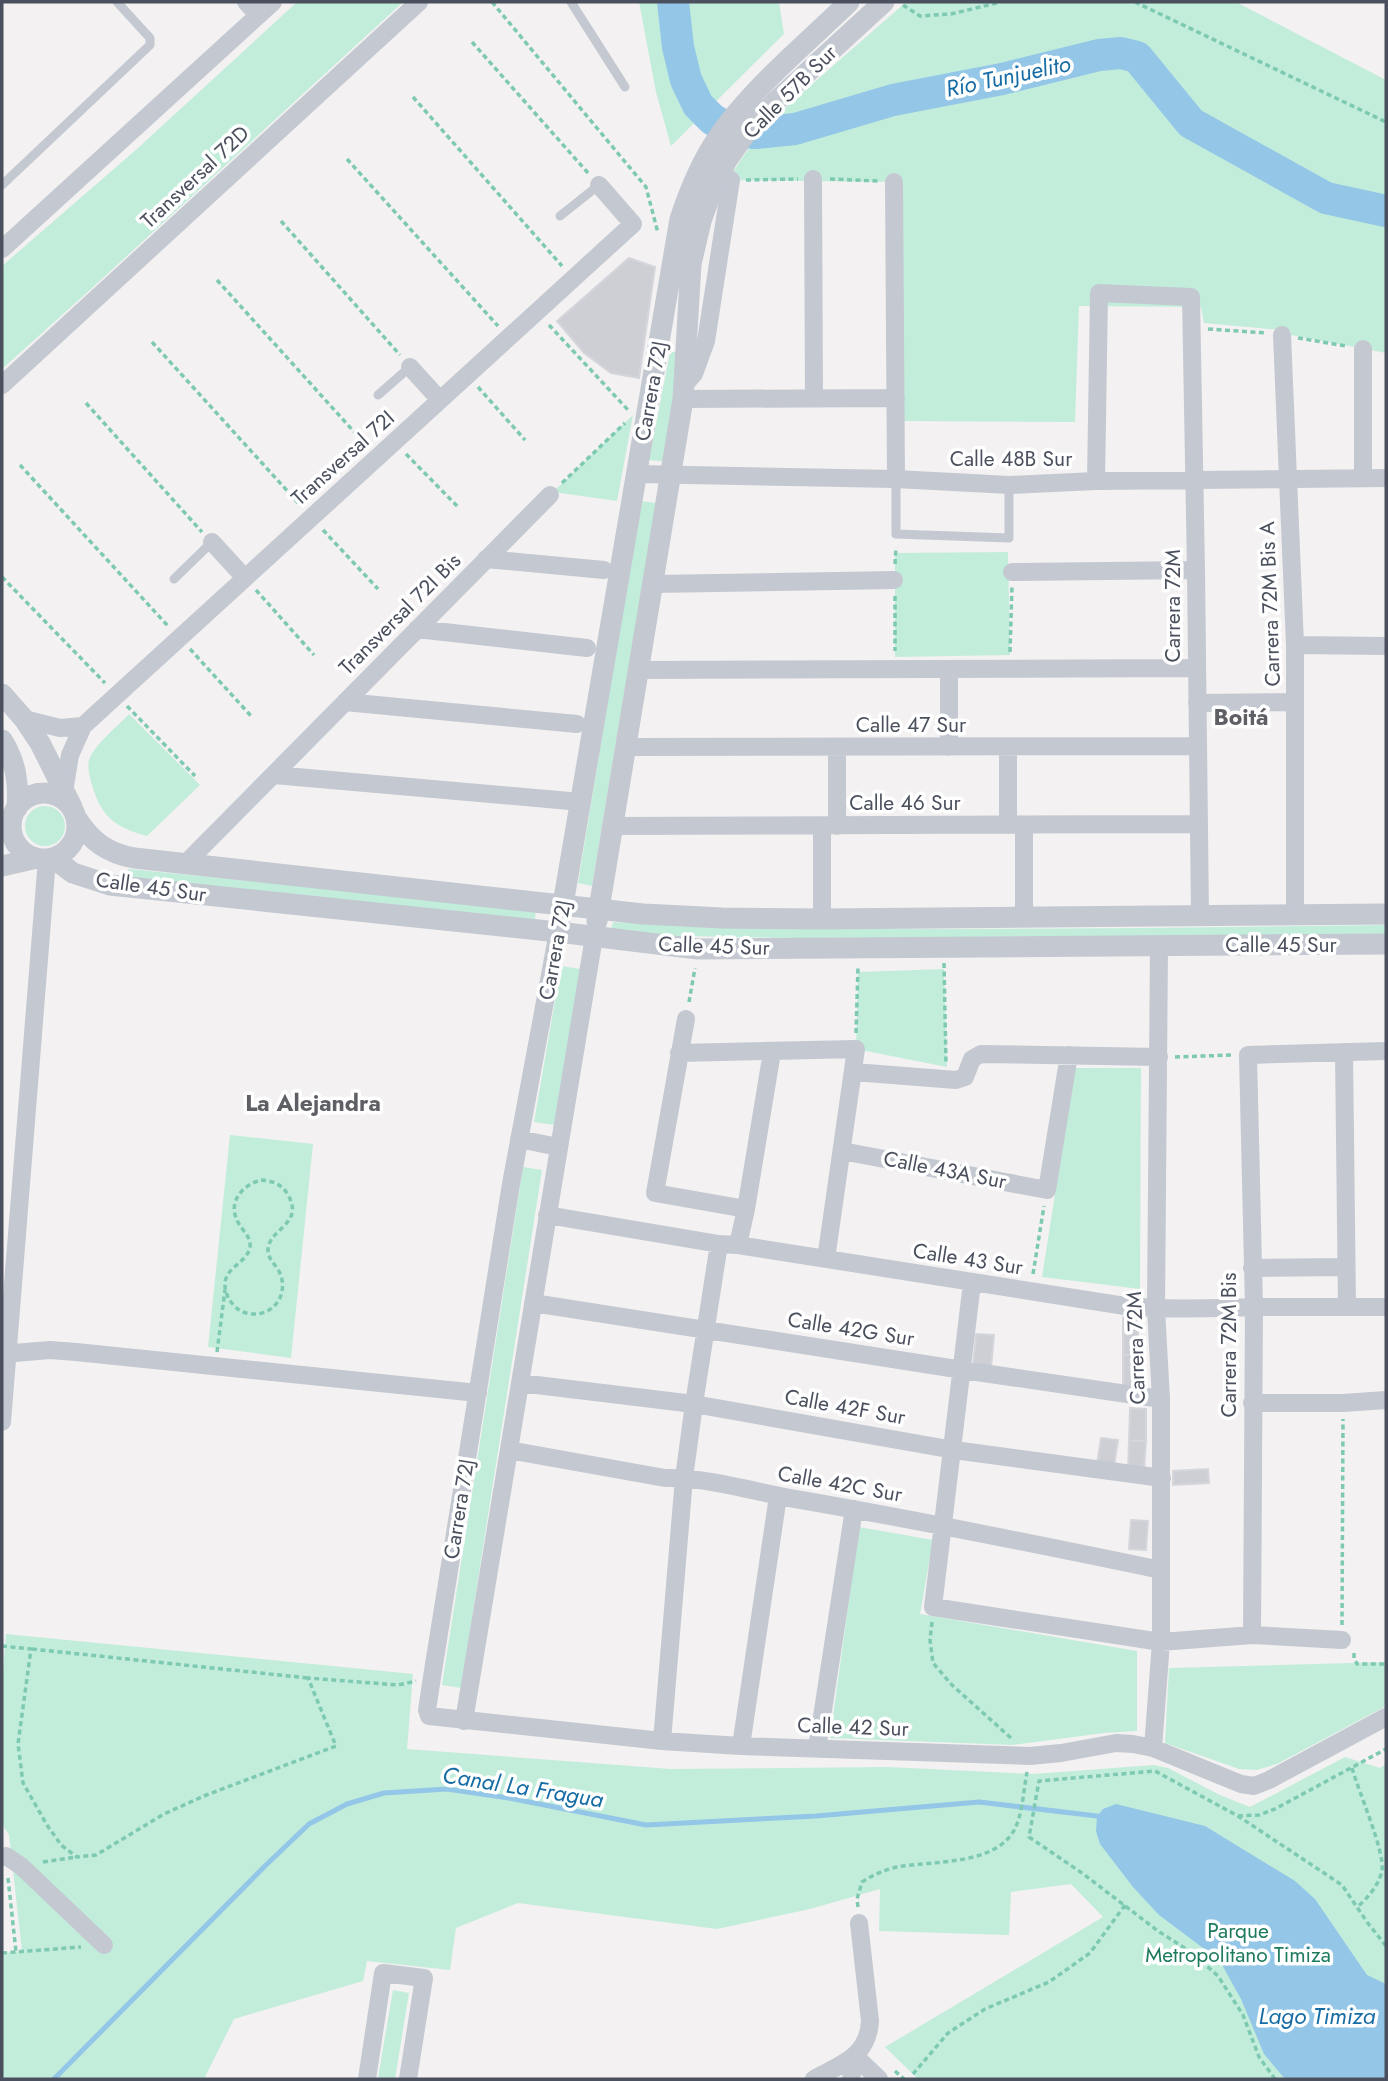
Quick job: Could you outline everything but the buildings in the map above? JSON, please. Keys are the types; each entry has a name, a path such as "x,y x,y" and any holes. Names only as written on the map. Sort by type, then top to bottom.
{"street":[{"path":"2,249 252,8 273,2"},
{"name":"Transversal 72D","path":"2,385 419,2"},
{"name":"Calle 57B Sur","path":"701,190 734,149 768,95 849,2"},
{"name":"Calle 57B Sur","path":"768,95 884,2"},
{"path":"813,179 814,398"},
{"name":"Carrera 72J","path":"683,392 694,374 705,341 731,180"},
{"path":"894,182 896,479"},
{"name":"Transversal 72I","path":"71,806 70,755 83,726 633,224 599,185"},
{"name":"Carrera 72J","path":"464,1721 671,476 683,392 691,264 701,190"},
{"name":"Carrera 72J","path":"429,1716 432,1678 519,1139 581,802 674,243 680,219 701,190"},
{"name":"Carrera 72M","path":"1096,481 1099,293 1191,297 1200,916"},
{"name":"Carrera 72M Bis A","path":"1282,335 1295,645 1295,915"},
{"path":"1363,349 1363,478"},
{"path":"410,367 440,400"},
{"path":"683,392 814,398 896,398"},
{"name":"Calle 48B Sur","path":"636,474 896,479 1009,485 1096,481 1386,478"},
{"name":"Transversal 72I Bis","path":"186,863 550,495"},
{"path":"212,542 245,578"},
{"path":"486,559 604,570"},
{"path":"1012,572 1196,570"},
{"path":"652,584 894,580"},
{"path":"417,629 587,648"},
{"path":"1295,645 1386,646"},
{"path":"638,670 1196,668"},
{"path":"949,669 949,747"},
{"name":"Calle 45 Sur","path":"2,694 40,743 71,806 93,840 119,855 687,917 822,919 1386,914"},
{"path":"345,702 577,724"},
{"path":"1197,703 1295,702"},
{"path":"24,719 60,729 83,726"},
{"path":"2,740 14,762 19,788 10,818 14,838 27,854 46,858"},
{"name":"Calle 47 Sur","path":"625,747 1197,746"},
{"path":"1008,747 1024,917"},
{"path":"822,919 837,748"},
{"path":"274,775 581,802"},
{"path":"2,866 46,858 70,847 77,829 71,806 56,795 45,793 24,800 10,818"},
{"name":"Calle 46 Sur","path":"613,826 1198,824"},
{"path":"2,1422 5,1353 46,858"},
{"name":"Calle 45 Sur","path":"46,858 73,873 110,885 698,949 1386,944"},
{"name":"Carrera 72M","path":"1153,1748 1161,1642 1161,1399 1156,1309 1159,946"},
{"path":"686,1019 655,1193 746,1209"},
{"path":"680,1053 856,1049 826,1259"},
{"path":"1248,1055 1386,1051"},
{"path":"738,1245 772,1052"},
{"path":"1344,1052 1347,1307"},
{"path":"854,1072 956,1080 965,1077 972,1059 981,1054 1159,1057"},
{"path":"1047,1190 1069,1055"},
{"name":"Carrera 72M Bis","path":"1248,1055 1254,1307 1252,1635"},
{"path":"519,1139 558,1147"},
{"name":"Calle 43A Sur","path":"842,1151 1047,1190"},
{"name":"Calle 43 Sur","path":"547,1215 719,1244 1156,1309 1386,1307"},
{"path":"662,1741 684,1478 719,1244"},
{"path":"1252,1268 1346,1267"},
{"path":"972,1283 933,1607 1161,1642 1252,1635 1342,1640"},
{"name":"Calle 42G Sur","path":"533,1303 1161,1399"},
{"path":"5,1353 50,1350 76,1352 478,1393"},
{"name":"Calle 42F Sur","path":"520,1383 694,1404 954,1450 1162,1478"},
{"path":"1252,1404 1386,1400"},
{"name":"Calle 42C Sur","path":"509,1450 665,1478 684,1478 944,1525 1161,1570"},
{"path":"741,1746 778,1496"},
{"path":"817,1749 854,1509"},
{"name":"Calle 42 Sur","path":"429,1716 662,1741 741,1746 1030,1756 1116,1743 1132,1744 1153,1748 1241,1784 1254,1786 1386,1717"},
{"path":"9,1860 104,1945"},
{"path":"814,2079 855,2056 866,2042 870,2021 859,1923"},
{"path":"367,2079 383,1973 424,1978 408,2079"},
{"path":"851,2079 855,2056"},
{"path":"855,2056 879,2079"}],"lane":[{"path":"2,185 149,45 150,38 117,2"},
{"path":"571,2 625,87"},
{"path":"560,216 599,185"},
{"path":"378,395 410,367"},
{"path":"896,479 896,534 1009,538 1009,485"},
{"path":"174,579 212,542"}],"path":[{"path":"492,2 646,187 659,238"},
{"path":"898,2 919,16 951,15 1001,2"},
{"path":"1135,2 1386,122"},
{"path":"472,41 599,185"},
{"path":"413,97 573,279"},
{"path":"347,159 508,338"},
{"path":"731,180 894,182"},
{"path":"281,221 410,367"},
{"path":"217,280 378,457"},
{"path":"537,312 633,415 550,495"},
{"path":"1192,327 1282,335 1363,349"},
{"path":"152,342 378,589"},
{"path":"467,375 526,440"},
{"path":"86,403 212,542"},
{"path":"395,442 458,508"},
{"path":"20,465 252,717"},
{"path":"895,669 896,534"},
{"path":"1010,668 1012,572"},
{"path":"2,577 195,776"},
{"path":"245,578 314,655"},
{"path":"943,947 947,1079"},
{"path":"856,1049 858,948"},
{"path":"686,1019 698,949"},
{"path":"1159,1057 1248,1055"},
{"path":"217,1352 226,1281 229,1272 247,1255 250,1246 249,1238 234,1213 238,1195 252,1182 271,1181 286,1192 292,1209 286,1226 272,1238 268,1247 269,1256 282,1277 281,1295 277,1303 262,1313 244,1312 229,1300 226,1281"},
{"path":"1031,1292 1047,1190"},
{"path":"1343,1403 1342,1640 1350,1638 1353,1641 1357,1664 1386,1664"},
{"path":"933,1607 930,1640 933,1663 952,1685 1030,1756"},
{"path":"2,1646 398,1685 432,1678"},
{"path":"31,1649 18,1744 23,1783 35,1807 61,1845 77,1857"},
{"path":"16,1952 9,1860 96,1855 164,1814 336,1746 308,1678"},
{"path":"1238,1816 1259,1815 1275,1809 1386,1749"},
{"path":"1352,1768 1380,1852 1382,1870 1366,1900 1357,1907"},
{"path":"1275,2079 1259,2057 1243,2015 1218,1976 1191,1952 1029,1837 1039,1781 1155,1770 1238,1816 1342,1885 1386,1946"},
{"path":"859,1923 857,1899 862,1882 878,1872 954,1861 996,1848 1013,1833 1024,1787"},
{"path":"913,2074 948,2033 985,2009 1049,1982 1090,1953 1125,1905"},
{"path":"2,1953 104,1945"}],"green space":[{"path":"297,2 403,2 2,369 2,266 138,148"},
{"path":"639,2 779,2 784,34 671,146 656,92"},
{"path":"906,2 1236,2 1386,80 1386,353 1291,335 1291,331 1204,323 1201,307 1079,306 1075,422 899,421 894,182 729,180 748,150 787,106"},
{"path":"670,352 677,352 668,462 649,460"},
{"path":"633,415 617,501 553,492"},
{"path":"641,501 656,503 592,886 578,883"},
{"path":"1008,552 1010,655 895,657 895,553"},
{"path":"129,714 200,785 147,836 119,825 106,814 97,798 89,770 89,760 96,748"},
{"path":"45,806 59,812 65,826 59,840 45,846 31,840 25,826 31,812"},
{"path":"128,869 536,908 535,920 127,880"},
{"path":"613,922 726,927 915,929 1386,925 1386,935 792,938 680,936 611,930"},
{"path":"561,966 581,969 554,1125 534,1122"},
{"path":"944,969 947,1067 856,1049 858,972"},
{"path":"1075,1068 1141,1068 1140,1289 1042,1277"},
{"path":"230,1135 313,1144 291,1358 208,1347"},
{"path":"523,1167 542,1170 461,1688 442,1685"},
{"path":"859,1527 933,1540 920,1614 1137,1651 1137,1731 1013,1745 830,1738"},
{"name":"Parque Metropolitano Timiza","path":"6,1634 413,1674 407,1749 671,1769 887,1767 1033,1774 1154,1765 1168,1768 1250,1807 1345,1757 1380,1768 1386,1764 1386,2079 918,2079 885,2047 1103,1917 1071,1884 1011,1892 1009,1935 879,1931 880,1889 810,1909 717,1929 518,1903 456,1928 450,1970 367,1961 363,1981 234,2019 204,2079 2,2079 2,1953 22,1951 9,1835 2,1824 2,1682"},
{"path":"1386,1662 1386,1706 1277,1764 1257,1770 1239,1769 1165,1743 1169,1668"},
{"path":"393,1990 409,1993 395,2079 378,2078"}],"water":[{"name":"Lago Timiza","path":"1116,1804 1205,1826 1295,1881 1315,1899 1367,1975 1386,1984 1386,2079 1285,2079 1264,2054 1241,1999 1222,1965 1159,1915 1133,1887 1100,1844 1096,1831 1097,1816 1103,1809"}],"waterway":[{"name":"Río Tunjuelito","path":"673,2 678,47 686,80 698,105 712,119 730,130 755,133 795,129 893,100 1002,79 1099,55 1121,53 1137,57 1191,123 1326,198 1386,211"},
{"name":"Canal La Fragua","path":"54,2079 309,1824 347,1804 384,1793 447,1789 509,1798 646,1825 816,1816 979,1802 1097,1816"}],"district":[{"name":"Boitá","path":"1241,717"},
{"name":"La Alejandra","path":"313,1103"}]}
